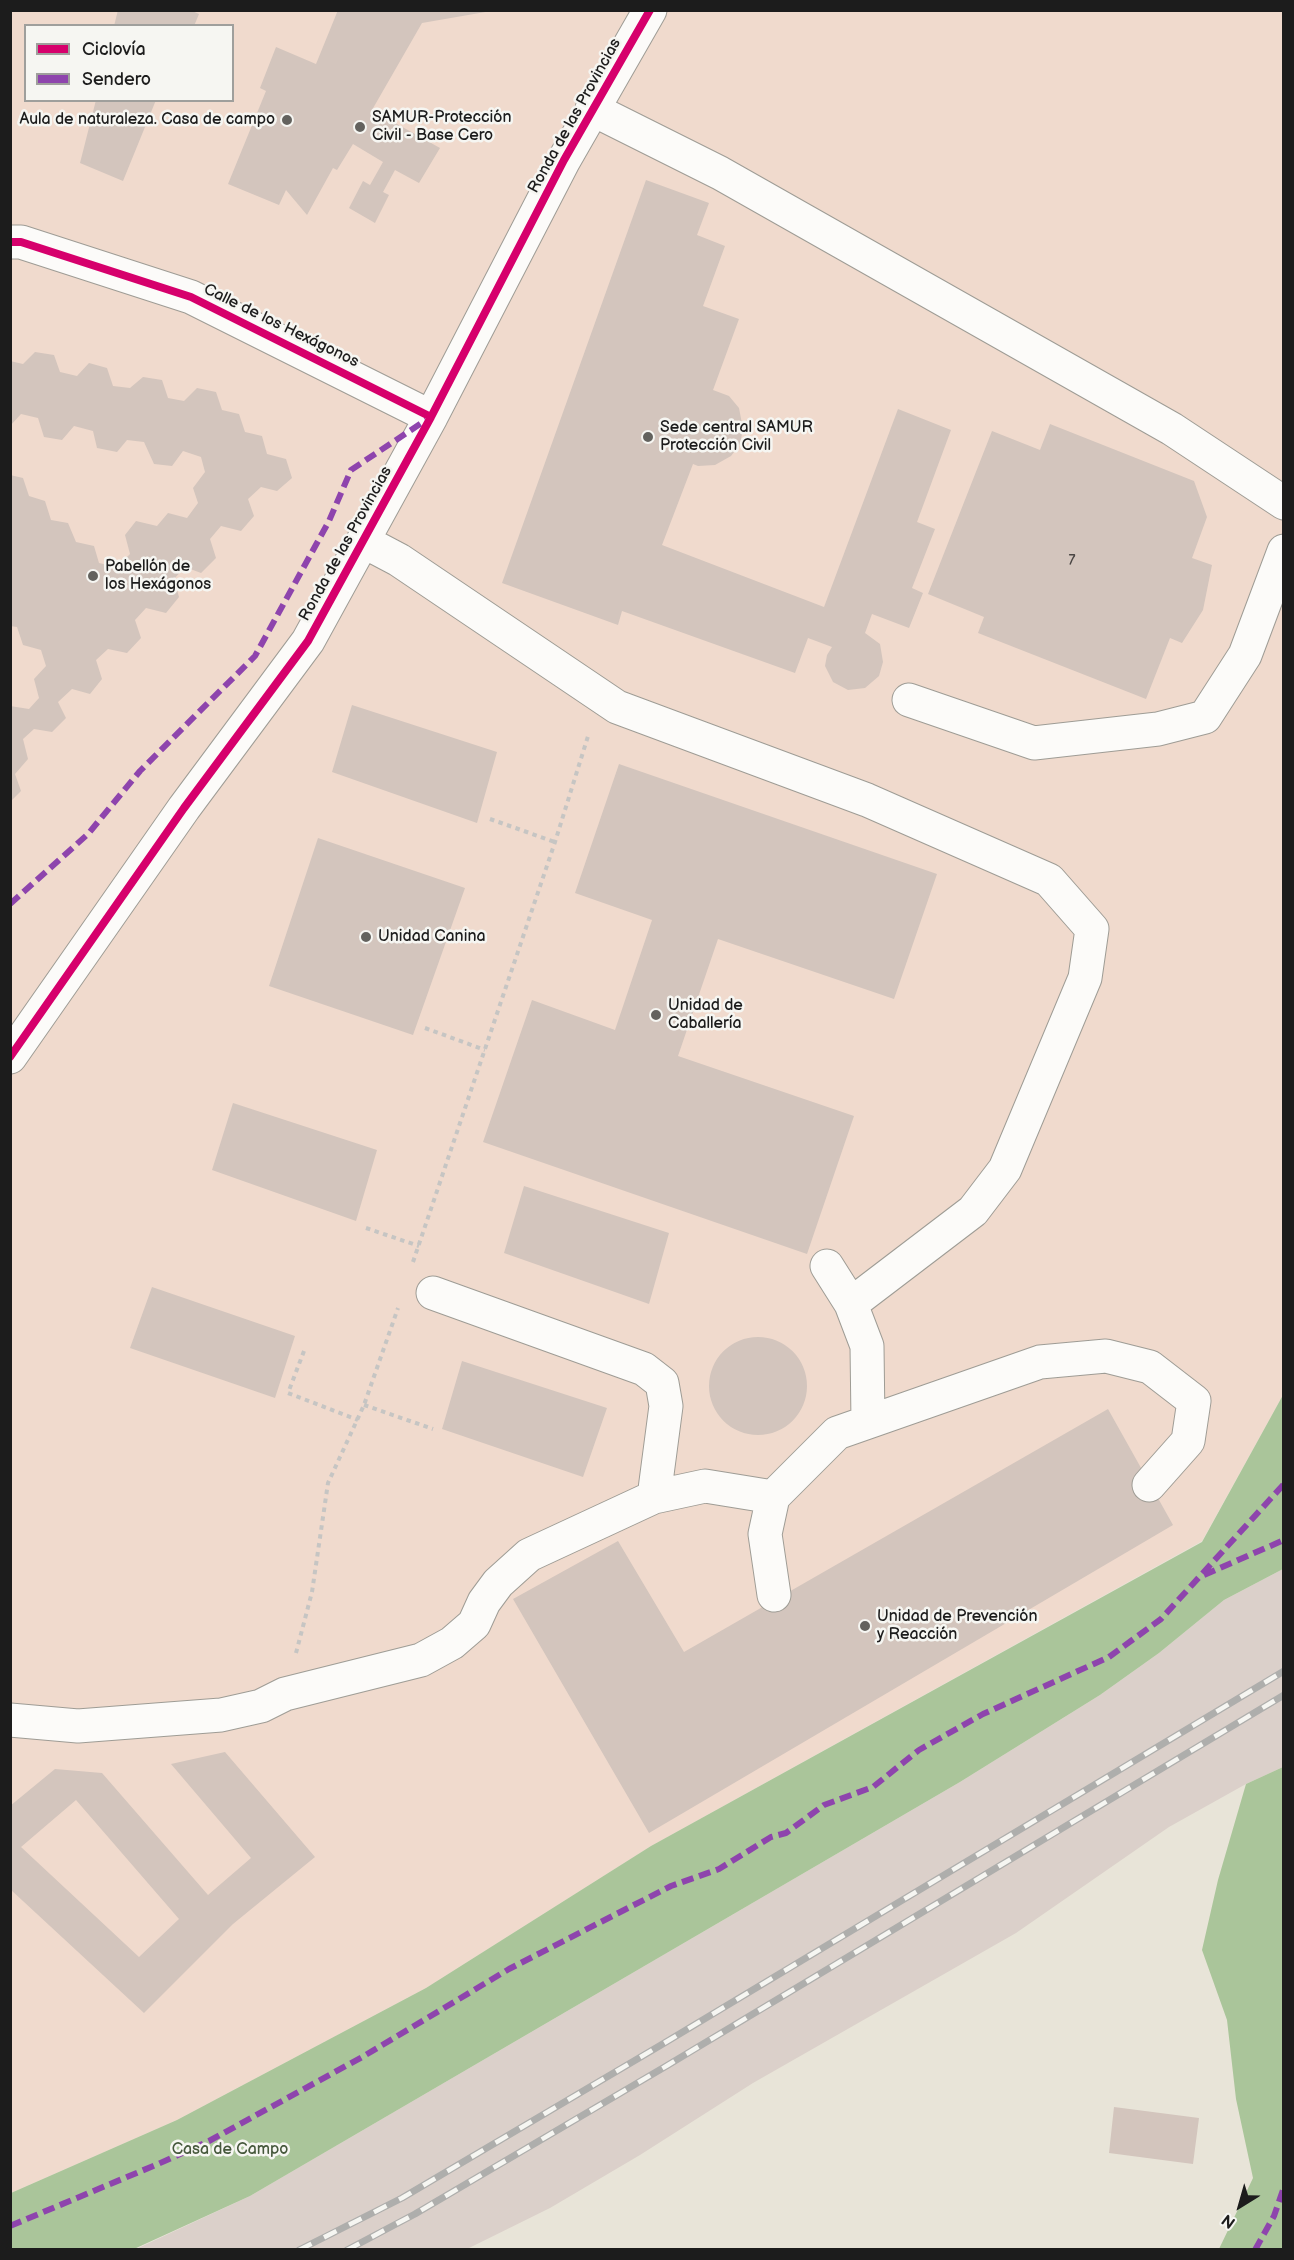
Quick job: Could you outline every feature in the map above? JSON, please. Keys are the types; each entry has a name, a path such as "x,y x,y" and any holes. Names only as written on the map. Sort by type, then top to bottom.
{"street":[{"name":"Ronda de las Provincias","path":"10,1057 184,808 308,641 431,417 592,109 650,10"},
{"path":"592,109 720,173 1172,429 1284,503"},
{"name":"Calle de los Hexágonos","path":"10,242 21,242 191,297 431,417"},
{"path":"363,541 399,560 617,707 867,800 1049,880 1092,929 1085,978 1005,1169 973,1211 851,1304"},
{"path":"909,700 1034,744 1158,729 1205,717 1245,655 1284,551"},
{"path":"827,1266 851,1304 867,1346 868,1422"},
{"path":"433,1293 644,1369 662,1383 666,1406 654,1497"},
{"path":"774,1595 765,1534 773,1497 837,1433 1040,1362 1106,1356 1150,1367 1194,1401 1188,1441 1149,1485"},
{"path":"10,1720 78,1726 221,1714 261,1706 285,1694 421,1660 452,1643 474,1624 484,1602 498,1584 529,1555 654,1497 705,1486 773,1497"}],"path":[{"path":"412,1265 602,698"},
{"path":"490,819 555,842"},
{"path":"424,1028 485,1050"},
{"path":"366,1228 418,1246"},
{"path":"285,1694 312,1592 328,1483 364,1405 398,1306"},
{"path":"304,1350 288,1393 358,1420"},
{"path":"364,1405 434,1429"}],"shaded area":[{"path":"11,11 1283,11 1283,1395 1202,1541 651,1846 426,1988 177,2120 11,2193"},
{"path":"1283,1569 1283,1767 1246,1784 1169,1827 1016,1933 753,2083 640,2155 550,2208 467,2249 134,2250 250,2196 960,1782 1100,1695 1159,1653 1224,1600"}],"green space":[{"name":"Casa de Campo","path":"1283,1395 1283,1569 1224,1600 1159,1653 1100,1695 960,1782 250,2196 134,2249 11,2249 11,2193 177,2120 426,1988 651,1846 1202,1542"},
{"path":"1283,1767 1283,2249 1219,2249 1253,2178 1236,2099 1227,2020 1202,1950 1218,1880 1246,1784"}],"building":[{"path":"118,10 190,10 199,14 195,24 114,24"},
{"path":"338,10 497,10 422,23 372,110 440,148 419,183 395,170 383,192 389,195 375,223 349,208 363,181 370,185 383,162 353,144 337,170 333,168 307,215 286,190 279,205 228,184 266,91 260,88 276,47 316,64"},
{"name":"Aula de naturaleza. Casa de campo","path":"95,102 155,102 123,181 80,163"},
{"name":"Sede central SAMUR Protección Civil","path":"646,180 709,203 697,235 725,246 703,306 739,319 713,390 729,396 739,408 743,429 740,444 731,456 715,465 693,464 662,545 824,607 898,409 951,430 917,522 935,529 912,588 923,593 909,628 872,614 865,633 880,644 883,662 879,676 865,688 848,690 833,682 825,666 827,655 832,647 808,638 795,673 622,611 618,625 502,583"},
{"name":"Pabellón de los Hexágonos","path":"35,352 54,355 60,372 77,376 89,363 107,368 113,386 130,388 143,377 162,380 168,398 184,401 197,388 216,392 222,410 239,414 245,432 262,436 267,454 286,459 292,478 277,491 261,487 248,499 254,516 241,531 221,526 210,539 216,558 201,573 185,567 174,579 179,597 166,613 146,608 135,620 141,638 127,653 108,649 96,660 102,679 90,694 72,689 58,702 66,718 52,732 34,729 23,739 28,759 15,774 21,791 10,802 10,706 29,709 39,698 34,679 46,666 41,650 23,645 17,627 10,626 10,475 23,478 29,496 45,501 51,520 68,523 76,542 94,546 99,563 117,567 130,554 125,535 136,521 157,526 168,513 187,518 198,503 193,488 205,472 201,457 183,451 172,466 154,464 144,442 127,440 117,452 97,448 93,431 74,426 62,440 44,437 38,418 21,414 10,426 10,361 23,364"},
{"path":"1050,424 1194,481 1207,517 1192,558 1212,565 1203,610 1182,643 1170,638 1146,699 978,633 984,617 928,594 992,431 1040,450"},
{"path":"352,705 497,752 477,823 332,772"},
{"name":"Unidad de Caballería","path":"619,764 937,874 894,999 718,939 678,1056 854,1116 807,1254 483,1142 532,1000 615,1030 652,920 575,893"},
{"name":"Unidad Canina","path":"318,838 465,888 413,1035 269,986"},
{"path":"233,1103 377,1150 356,1221 212,1170"},
{"path":"524,1186 669,1233 649,1304 504,1253"},
{"path":"152,1287 295,1336 275,1398 130,1348"},
{"path":"758,1337 777,1341 792,1352 803,1367 807,1386 803,1405 792,1420 777,1431 758,1435 739,1431 724,1420 713,1405 709,1386 713,1367 724,1352 739,1341"},
{"path":"462,1361 607,1408 583,1477 442,1429"},
{"name":"Unidad de Prevención y Reacción","path":"1108,1409 1173,1525 649,1833 513,1599 618,1541 684,1652"},
{"path":"225,1752 315,1857 233,1924 144,2013 10,1889 10,1806 55,1769 102,1773 208,1895 251,1858 171,1764","holes":["76,1800 179,1919 139,1957 21,1847"]},
{"path":"1114,2107 1199,2118 1193,2164 1109,2153"}],"railway":[{"path":"299,2250 402,2198 1284,1671"},
{"path":"347,2250 415,2214 668,2065 1284,1695"}],"marked path":[{"path":"10,904 88,834 140,771 255,656 329,521 351,470 426,420"},
{"path":"10,2226 209,2141 364,2056 509,1969 671,1886 719,1869 771,1837 786,1833 824,1805 873,1787 919,1750 983,1714 1109,1657 1161,1619 1284,1484"},
{"path":"1204,1575 1284,1540"},
{"path":"1255,2250 1274,2216 1284,2187"}],"cycle path":[{"path":"10,1057 184,808 308,641 431,417 564,160 650,10"},
{"path":"10,242 21,242 191,297 431,417"}],"place":[{"name":"Aula de naturaleza. Casa de campo","path":"287,120"},
{"name":"SAMUR-Protección Civil - Base Cero","path":"360,127"},
{"name":"Sede central SAMUR Protección Civil","path":"648,437"},
{"name":"Pabellón de los Hexágonos","path":"93,576"},
{"name":"Unidad Canina","path":"366,937"},
{"name":"Unidad de Caballería","path":"656,1015"},
{"name":"Unidad de Prevención y Reacción","path":"865,1626"}]}
